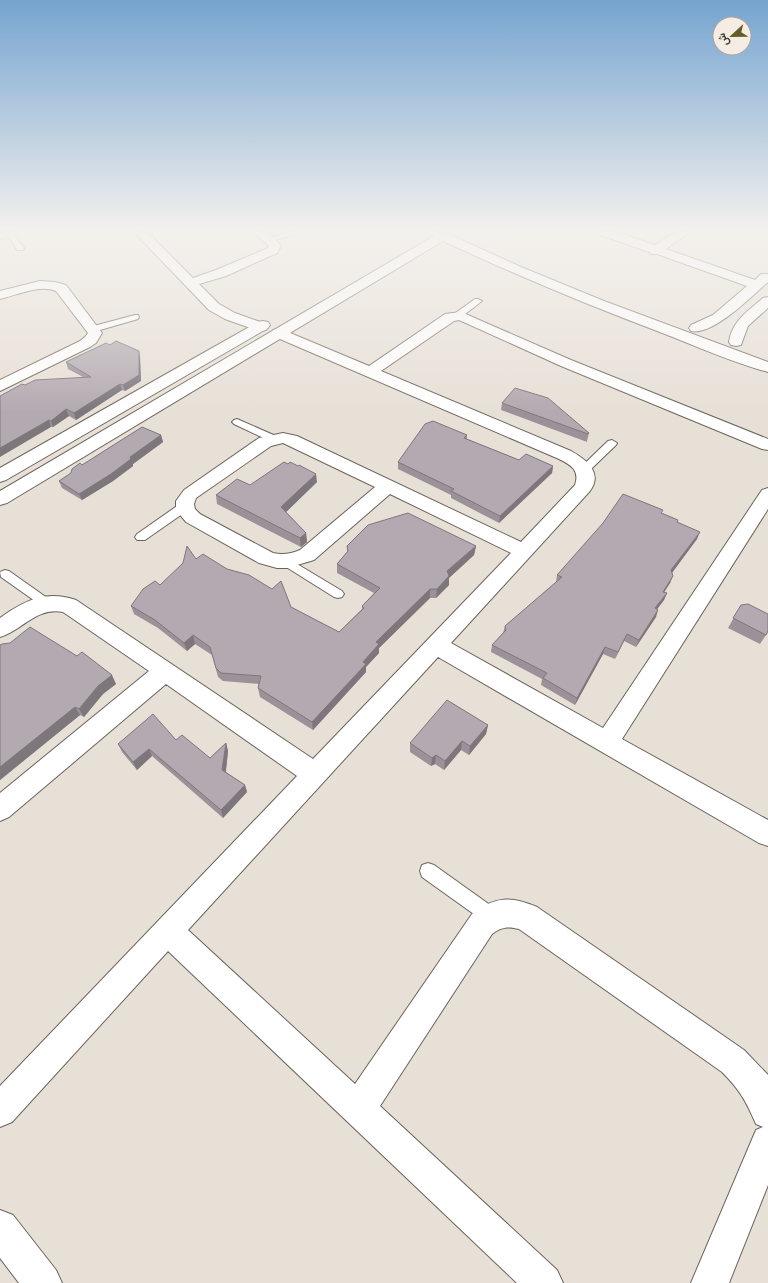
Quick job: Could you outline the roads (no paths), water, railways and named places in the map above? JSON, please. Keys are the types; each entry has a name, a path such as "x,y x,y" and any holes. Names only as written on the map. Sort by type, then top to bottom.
{"street":[{"path":"0,295 14,292"},
{"path":"0,386 91,340 94,336 95,333 93,329 64,292"},
{"path":"0,1110 584,487 587,479 585,469 577,461 565,455 370,372 271,326 230,316 218,310 200,292"},
{"path":"0,476 177,374 271,326 333,292"},
{"path":"569,292 768,367"},
{"path":"696,328 718,318 748,292"},
{"path":"736,342 736,334 740,326 768,301"},
{"path":"370,372 450,317 464,317 566,363 768,445"},
{"path":"682,322 768,353"},
{"path":"0,499 197,382 271,326"},
{"path":"177,374 197,382"},
{"path":"388,486 306,555 287,562 266,558 193,518 187,513 184,507 185,500 190,494 258,446 274,439 292,440 524,551"},
{"path":"607,742 768,494"},
{"path":"0,629 33,607 46,603 58,602 69,605 315,774"},
{"path":"435,645 768,834"},
{"path":"0,809 165,671"},
{"path":"358,1109 482,924 491,916 514,912 526,917 747,1072 758,1088 768,1112"},
{"path":"168,931 544,1283"},
{"path":"710,1283 768,1142"},
{"path":"0,1228 43,1283"}],"lane":[{"path":"457,316 478,301"},
{"path":"93,329 135,317"},
{"path":"237,422 274,439"},
{"path":"585,469 612,443"},
{"path":"141,537 184,507"},
{"path":"287,562 338,594"},
{"path":"5,574 46,603"},
{"path":"428,871 491,916"}]}
